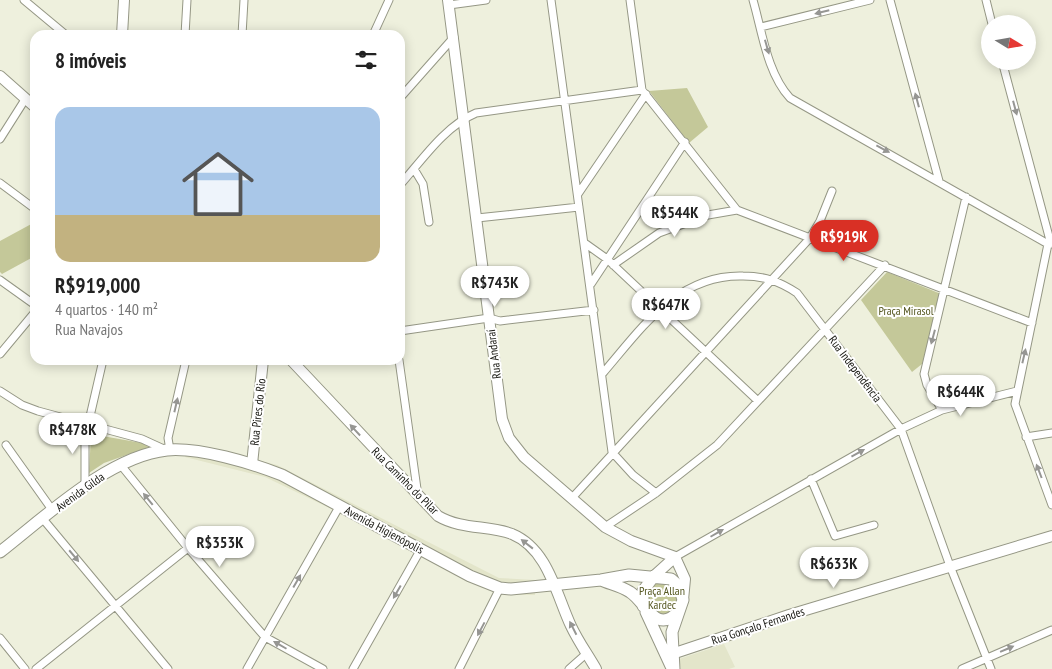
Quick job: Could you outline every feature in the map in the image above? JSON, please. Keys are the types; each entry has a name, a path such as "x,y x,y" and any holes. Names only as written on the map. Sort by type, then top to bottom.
{"main road":[{"path":"122,30 124,0"},
{"name":"Rua Andaraí","path":"448,3 454,37 502,419 509,438 524,457 605,527 674,557"},
{"path":"0,76 30,102"},
{"name":"Rua Pires do Rio","path":"252,464 263,365"},
{"name":"Rua Caminho do Pilar","path":"296,365 418,498 438,516 448,522 500,531 527,543 536,552 554,584 570,624 596,669"},
{"name":"Avenida Gilda","path":"2,547 43,519 85,486 120,464 168,450"},
{"name":"Avenida Higienópolis","path":"168,450 215,456 252,464 282,475 470,576 500,588 523,589 601,580 629,574 658,572"},
{"name":"Rua Gonçalo Fernandes","path":"1016,546 1052,532"},
{"name":"Rua Gonçalo Fernandes","path":"672,654 789,615 1052,536"},
{"path":"650,548 657,555 658,572"},
{"path":"674,557 685,579 681,605 672,632 673,669 644,608 642,591 674,557"},
{"path":"644,608 659,619 672,617 681,605 681,589 674,581 658,572"},
{"name":"Avenida Higienópolis","path":"601,580 629,591 644,608"},
{"path":"661,644 667,653 672,654"}],"street":[{"path":"24,0 60,30"},
{"path":"185,30 187,0"},
{"path":"242,30 244,0"},
{"path":"375,30 389,0"},
{"path":"448,3 486,0"},
{"path":"551,0 579,207 586,244 612,452 632,475 656,493"},
{"path":"630,0 644,92 737,210 886,265 1032,323"},
{"path":"753,0 774,71 790,98 1050,244"},
{"path":"761,27 870,0"},
{"path":"890,0 939,181"},
{"path":"986,0 990,15"},
{"path":"405,92 454,37"},
{"path":"1004,70 1050,244 1017,391 1016,410 1052,505"},
{"path":"405,179 464,118 485,111 644,92"},
{"path":"578,194 644,92"},
{"path":"0,140 26,98"},
{"path":"591,284 685,142"},
{"path":"414,169 423,184 429,222"},
{"path":"0,183 30,205"},
{"path":"572,498 612,452 810,238 820,221 832,191"},
{"path":"942,410 925,381 924,374 946,290 966,197"},
{"path":"477,218 579,207"},
{"path":"613,265 659,233 708,216 737,210"},
{"path":"586,244 607,259 758,400"},
{"path":"605,527 656,493 706,455 886,265"},
{"name":"Rua Independência","path":"603,373 660,308 681,292 712,278 735,275 773,279 802,297 901,429 950,566 991,669"},
{"path":"0,280 30,302"},
{"path":"405,330 490,318 500,321 594,310"},
{"path":"0,354 30,318"},
{"path":"85,486 85,438 101,365"},
{"path":"168,450 168,438 185,365"},
{"path":"400,365 418,498"},
{"name":"Avenida Higienópolis","path":"0,391 22,405 38,411 142,439 168,450"},
{"path":"674,557 901,429 942,410 1017,391"},
{"path":"1026,436 1052,432"},
{"path":"6,444 53,511"},
{"path":"120,464 188,548 265,636 323,669"},
{"path":"399,476 414,467"},
{"path":"811,479 835,536 874,525"},
{"path":"247,669 339,507"},
{"path":"43,519 168,669"},
{"path":"36,669 188,548"},
{"path":"353,669 420,549"},
{"path":"460,669 500,588"},
{"path":"962,669 1052,630"},
{"path":"0,638 25,669"},
{"path":"569,669 587,652"}],"shaded area":[{"path":"188,444 277,465 499,578 535,580 535,595 510,595 265,477 185,457"},
{"path":"724,644 735,667 729,669 681,669 679,659"}],"green space":[{"path":"687,88 708,127 689,143 649,91"},
{"path":"30,225 30,259 2,274 0,272 0,241"},
{"name":"Praça Mirasol","path":"887,272 941,294 922,364 912,372 861,300"},
{"path":"91,434 142,443 149,447 104,463 89,473"},
{"name":"Praça Allan Kardec","path":"663,582 674,587 679,598 674,609 663,614 652,609 647,598 652,587"}]}
